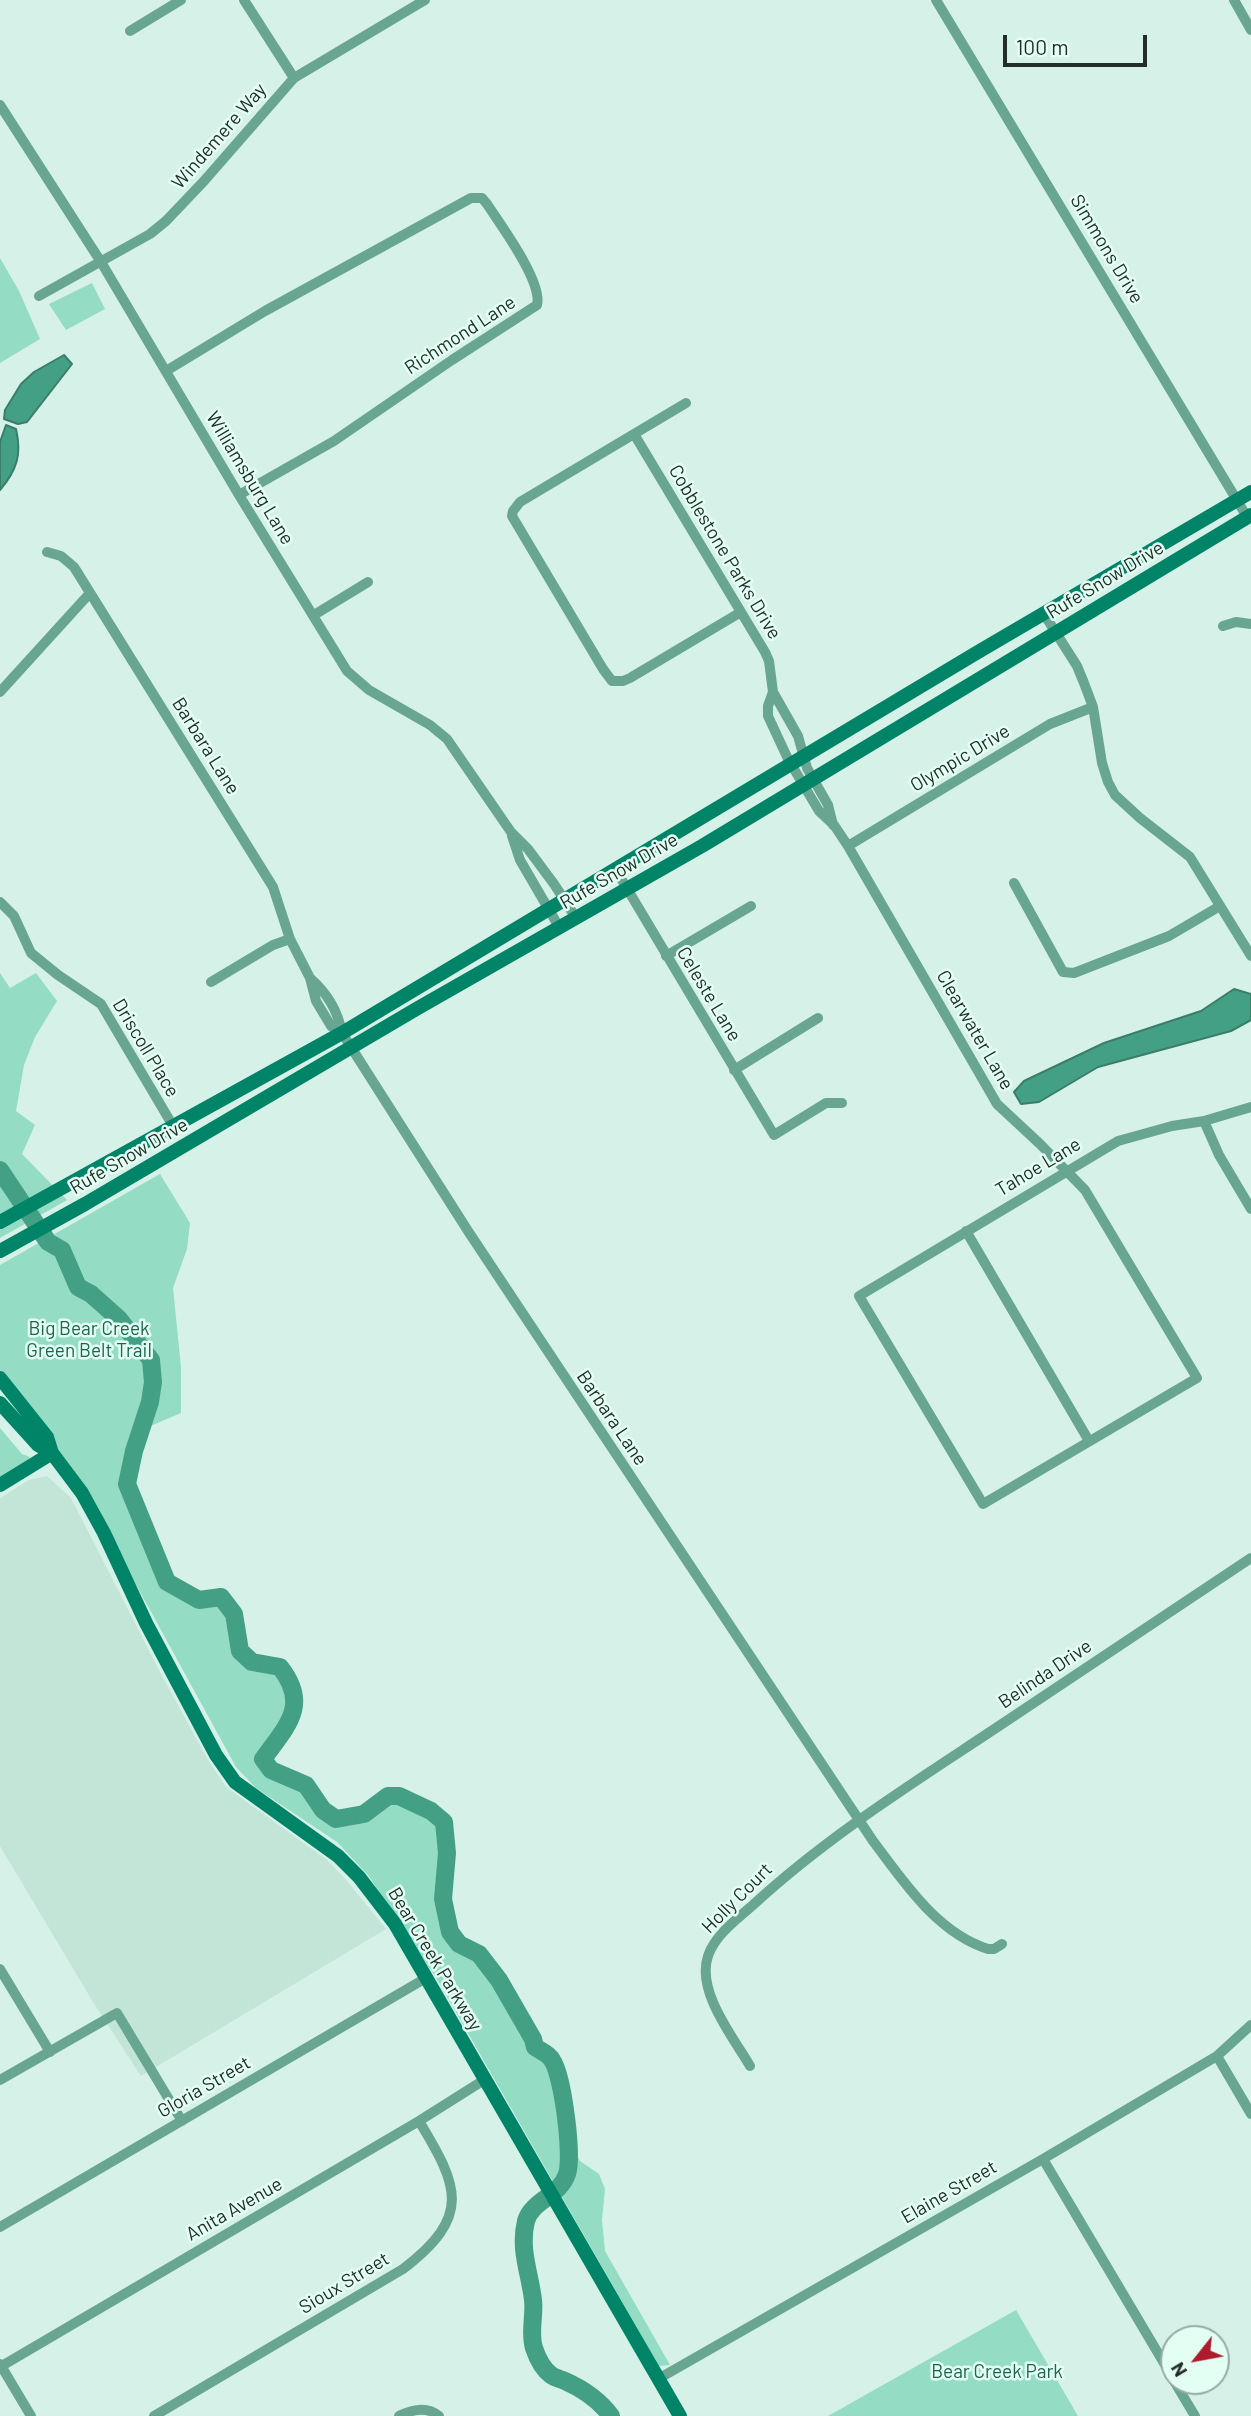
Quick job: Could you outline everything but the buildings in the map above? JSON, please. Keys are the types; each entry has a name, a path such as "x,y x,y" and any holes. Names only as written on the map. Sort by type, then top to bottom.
{"main road":[{"name":"Rufe Snow Drive","path":"3,1250 627,889 802,771 1044,614 1251,492"},
{"name":"Rufe Snow Drive","path":"0,1222 342,1033 616,870 1055,633 1249,516"},
{"name":"Bear Creek Parkway","path":"0,1377 47,1437 52,1453 87,1503 146,1623 225,1768 244,1791 338,1856 359,1877 395,1924 680,2416"},
{"name":"Bear Creek Parkway","path":"0,1403 38,1445 52,1453"},
{"path":"0,1485 52,1453"}],"street":[{"path":"131,31 181,0"},
{"path":"244,0 294,78"},
{"name":"Simmons Drive","path":"936,0 1237,501 1249,516"},
{"path":"1234,0 1251,30"},
{"name":"Windemere Way","path":"39,296 150,234 204,181 294,78 422,1"},
{"name":"Williamsburg Lane","path":"0,105 101,262 347,671 369,690 430,725 447,739 510,832 528,849 576,918"},
{"name":"Richmond Lane","path":"166,371 265,311 471,198 482,198 521,257 539,291 537,305 334,441 239,495"},
{"path":"686,402 520,502 513,511 515,523 608,678 617,682 630,678 741,612"},
{"name":"Cobblestone Parks Drive","path":"634,434 769,661 773,692 798,736 802,771"},
{"name":"Barbara Lane","path":"47,552 61,556 74,567 273,887 290,939 310,978 316,1001 331,1026 342,1033 490,1265 858,1819 911,1891 950,1928 988,1949 1002,1944"},
{"path":"314,615 368,582"},
{"path":"0,692 90,593"},
{"path":"1044,614 1077,666 1093,707 1102,763 1115,795 1190,857 1251,956"},
{"path":"1223,626 1236,622 1251,624"},
{"name":"Cobblestone Parks Drive","path":"773,692 768,716 802,771"},
{"name":"Olympic Drive","path":"848,846 1050,724 1093,707"},
{"name":"Clearwater Lane","path":"802,771 819,811 834,825 848,846 997,1104 1085,1190 1197,1378 1089,1441"},
{"name":"Williamsburg Lane","path":"510,832 520,860 559,927"},
{"name":"Celeste Lane","path":"616,870 774,1135 826,1103 842,1103"},
{"path":"1014,883 1063,971 1074,974 1169,936 1220,906"},
{"name":"Driscoll Place","path":"0,902 14,916 31,953 101,1004 173,1126"},
{"path":"666,956 751,906"},
{"path":"211,982 273,945 290,939"},
{"path":"734,1069 818,1018"},
{"name":"Tahoe Lane","path":"1089,1441 983,1504 859,1296 1118,1141 1251,1107"},
{"path":"1204,1121 1219,1155 1251,1209"},
{"path":"966,1231 1089,1441"},
{"name":"Belinda Drive","path":"858,1819 1251,1558"},
{"name":"Holly Court","path":"750,2066 716,2008 708,1988 705,1969 711,1947 726,1929 782,1877 858,1819"},
{"path":"0,1969 50,2052"},
{"name":"Gloria Street","path":"0,2227 426,1978"},
{"path":"0,2080 117,2012 182,2120"},
{"name":"Elaine Street","path":"658,2379 1043,2159 1217,2056 1251,2025"},
{"path":"1217,2056 1251,2114"},
{"name":"Anita Avenue","path":"0,2366 419,2121 484,2080"},
{"name":"Sioux Street","path":"154,2416 403,2269 424,2250 445,2224 450,2214 453,2193 442,2162 419,2121"},
{"path":"1043,2159 1160,2357"},
{"path":"0,2366 31,2416"},
{"path":"1182,2395 1195,2416"},
{"path":"399,2416 426,2409 439,2416"}],"shaded area":[{"path":"64,355 72,364 27,422 18,424 4,419 5,410 21,384 34,372"},
{"path":"6,425 16,429 18,454 11,476 0,490 0,442"},
{"path":"1234,989 1251,994 1251,1020 1231,1031 1098,1067 1039,1102 1021,1104 1014,1092 1024,1081 1104,1043 1201,1011"},
{"path":"47,1476 71,1498 161,1674 208,1760 226,1787 327,1860 386,1929 141,2076 93,2002 0,1846 0,1498 29,1480"}],"green space":[{"path":"0,258 19,291 40,339 0,363"},
{"path":"92,283 105,309 66,330 49,304"},
{"path":"0,973 10,988 36,973 57,1001 35,1037 24,1065 16,1111 35,1125 22,1154 67,1200 0,1238"},
{"name":"Big Bear Creek Green Belt Trail","path":"160,1174 190,1223 187,1249 173,1288 181,1367 181,1413 141,1430 127,1484 167,1582 199,1600 221,1597 234,1614 240,1651 252,1662 280,1667 289,1681 294,1704 292,1715 263,1759 271,1770 306,1785 323,1810 336,1819 359,1814 385,1798 399,1796 416,1802 444,1822 443,1905 449,1930 455,1939 477,1953 489,1966 516,2007 535,2047 551,2057 558,2073 569,2140 580,2161 599,2174 605,2189 602,2220 605,2251 670,2365 659,2366 438,1981 368,1875 337,1842 256,1788 236,1767 133,1579 94,1501 0,1370 0,1265"},
{"path":"0,1428 22,1454 30,1457 27,1462 0,1480"},
{"name":"Bear Creek Park","path":"1016,2310 1078,2416 828,2416"}],"waterway":[{"path":"0,1170 48,1242 62,1250 78,1287 91,1294 119,1319 151,1360 153,1382 150,1402 134,1451 127,1484 167,1582 199,1600 221,1597 234,1614 240,1651 252,1662 280,1667 289,1681 294,1704 292,1715 263,1759 271,1770 306,1785 323,1810 336,1819 364,1814 388,1796 399,1796 431,1811 444,1822 447,1853 443,1899 450,1932 459,1944 479,1954 499,1980 535,2047 552,2060 563,2098 569,2151 567,2174 558,2188 529,2214 524,2232 524,2252 533,2300 534,2348 548,2372 585,2392 611,2416"}]}
